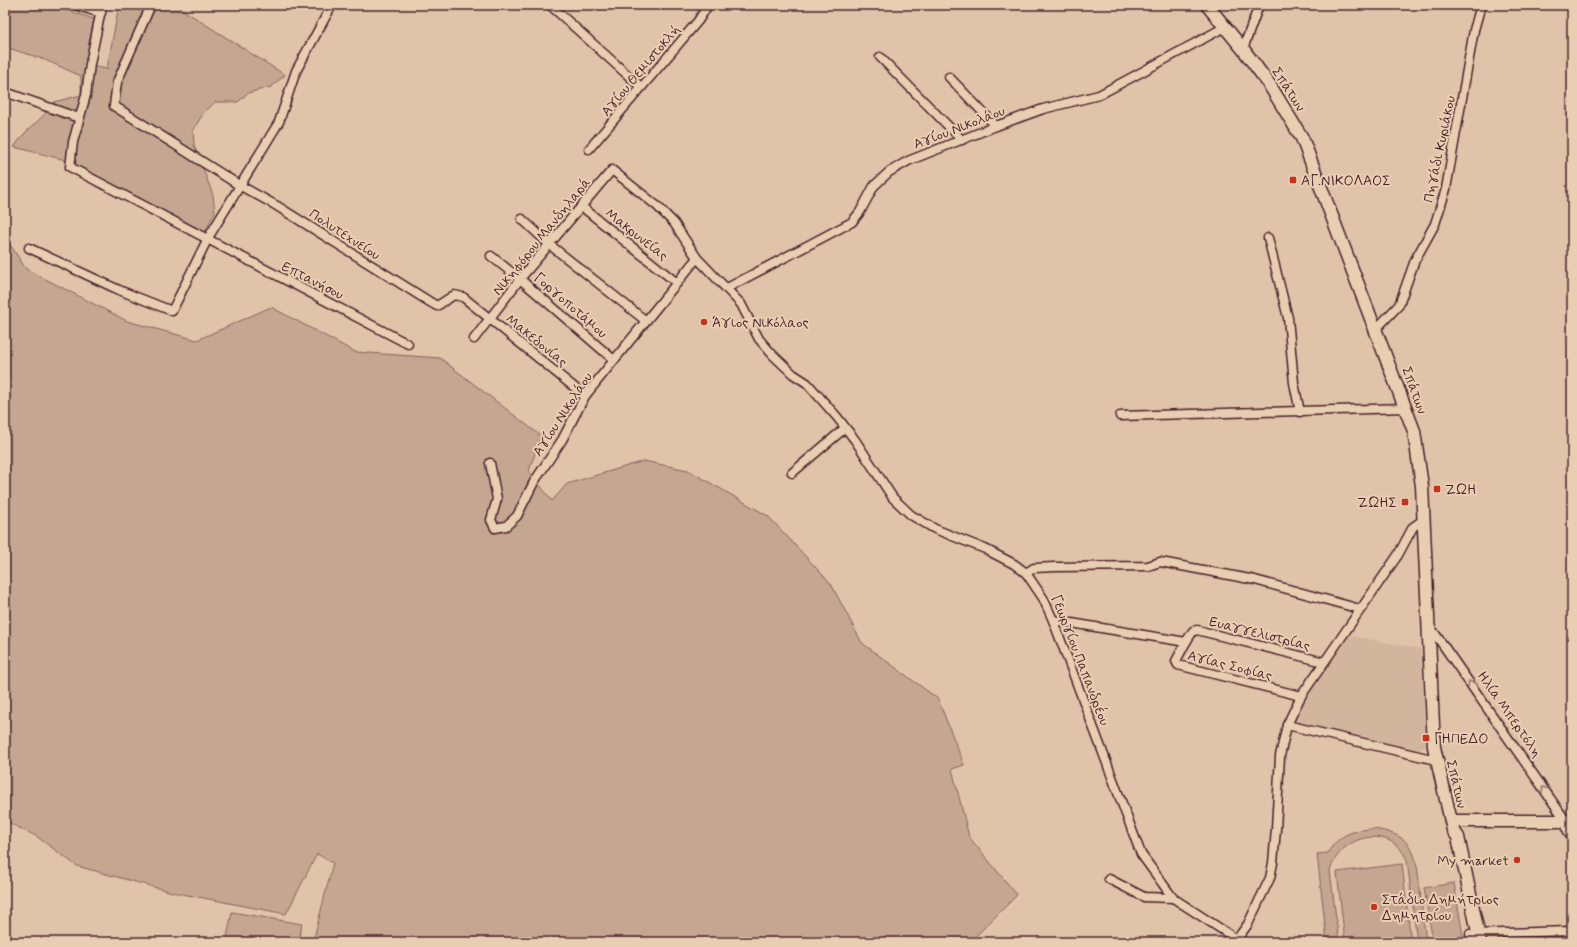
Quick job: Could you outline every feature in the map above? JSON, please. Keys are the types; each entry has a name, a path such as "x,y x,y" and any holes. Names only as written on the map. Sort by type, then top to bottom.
{"main road":[{"name":"Σπάτων","path":"1207,5 1243,49 1285,108 1302,138 1406,408 1417,444 1424,520 1436,760 1452,825 1458,837 1475,938"},
{"path":"1452,825 1570,827"}],"street":[{"path":"5,92 79,118 86,96 90,64 101,9 75,5"},
{"name":"Πολυτεχνείου","path":"151,5 117,82 114,106 239,185 277,206 437,306"},
{"path":"29,248 119,290 172,311 208,238 239,185 279,122 296,71 332,5"},
{"path":"550,5 641,87"},
{"name":"Αγίου Θεμιστοκλή","path":"589,149 698,21 708,5"},
{"path":"1243,49 1260,5"},
{"name":"Πηγάδι Κυριάκου","path":"1376,329 1399,305 1415,260 1435,224 1446,189 1474,30 1480,5"},
{"name":"Αγίου Νικολάου","path":"727,288 852,222 860,212 874,186 889,172 908,161 1043,109 1099,94 1225,27"},
{"path":"880,57 962,140"},
{"path":"949,77 996,126"},
{"name":"Επτανήσου","path":"79,118 73,142 70,167 408,344"},
{"name":"Γεωργίου Παπανδρέου","path":"612,170 657,206 687,241 697,258 741,304 760,339 772,354 793,374 807,383 845,428 893,498 911,515 934,530 985,549 1014,564 1026,573 1043,598 1053,620 1141,854 1173,898 1237,941"},
{"name":"Νικηφόρου Μανδηλαρά","path":"474,339 520,279 612,170"},
{"name":"Μακρυνείας","path":"581,206 677,283"},
{"path":"522,219 550,244 646,321"},
{"path":"1268,238 1288,318 1294,383 1300,412"},
{"name":"Γοργοποτάμου","path":"491,256 614,360"},
{"name":"Αγίου Νικολάου","path":"490,463 497,499 491,520 495,528 501,528 506,526 517,516 534,482 562,440 586,396 697,258"},
{"name":"Μακεδονίας","path":"437,306 454,295 463,297 586,396"},
{"path":"1120,416 1406,408"},
{"path":"792,473 845,428"},
{"path":"1237,941 1248,924 1270,878 1276,828 1280,756 1287,726 1301,696 1398,555 1413,527 1424,520"},
{"path":"1026,573 1034,568 1148,566 1160,562 1255,580 1360,609"},
{"path":"1053,620 1186,642"},
{"name":"Ηλία Μπερτόλη","path":"1428,623 1570,827"},
{"name":"Ευαγγελιστρίας","path":"1186,642 1193,631 1197,630 1324,662"},
{"name":"Αγίας Σοφίας","path":"1186,642 1176,661 1178,665 1301,696"},
{"path":"1287,726 1436,760"},
{"path":"1109,879 1144,897 1173,898"},
{"path":"1475,938 1572,931"}],"shaded area":[{"path":"5,5 51,5 94,19 85,65 107,69 119,5 175,5 285,75 271,87 248,93 238,102 215,102 203,114 193,130 194,145 213,195 215,212 205,232 62,159 14,147 54,102 81,95 81,76 43,59 5,47"},
{"path":"5,237 26,269 127,321 197,340 271,307 355,352 440,358 541,436 529,471 552,501 567,484 644,461 688,470 768,516 831,584 862,643 938,699 964,765 952,769 969,837 1017,895 970,942 313,942 333,863 317,854 286,914 172,892 77,866 36,836 5,821"},
{"path":"1346,635 1421,649 1426,745 1416,752 1297,724 1296,717 1310,691"},
{"path":"1374,829 1398,836 1406,841 1411,848 1419,877 1426,942 1417,942 1407,860 1400,848 1390,841 1378,837 1366,838 1355,842 1344,848 1336,858 1330,871 1339,942 1327,942 1317,854 1328,853 1336,842 1347,834 1360,830"},
{"name":"Στάδιο Δημήτριος Δημητρίου","path":"1402,864 1411,942 1345,942 1337,872"},
{"path":"1454,883 1464,942 1433,942 1424,888"},
{"path":"232,912 302,924 299,942 226,942"}],"place":[{"name":"ΑΓ.ΝΙΚΟΛΑΟΣ","path":"1293,180"},
{"name":"Άγιος Νικόλαος","path":"704,322"},
{"name":"ΖΩΗ","path":"1437,489"},
{"name":"ΖΩΗΣ","path":"1405,502"},
{"name":"ΓΗΠΕΔΟ","path":"1426,738"},
{"name":"My market","path":"1517,860"},
{"name":"Στάδιο Δημήτριος Δημητρίου","path":"1374,907"}]}
